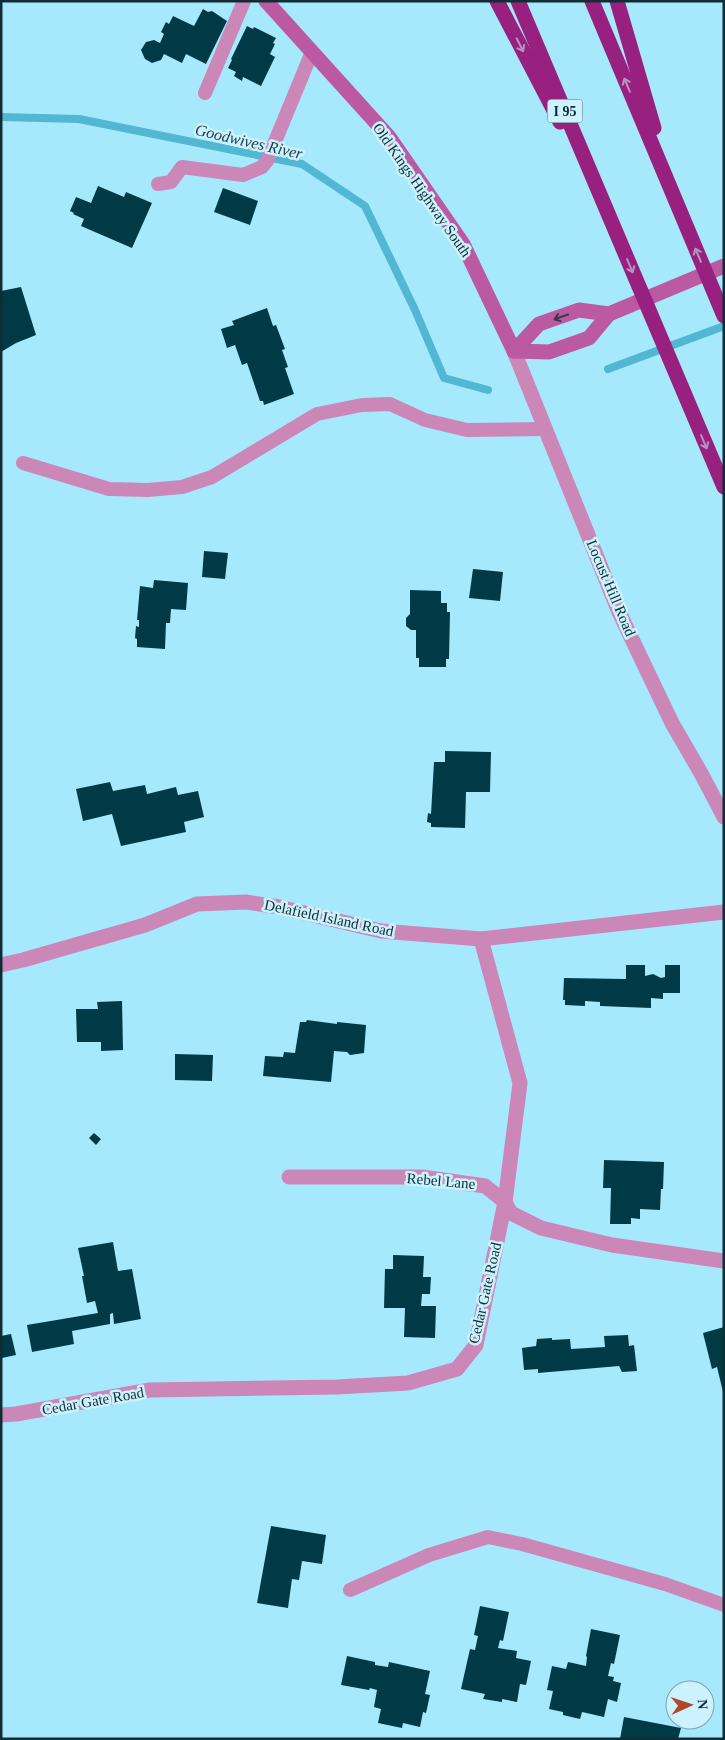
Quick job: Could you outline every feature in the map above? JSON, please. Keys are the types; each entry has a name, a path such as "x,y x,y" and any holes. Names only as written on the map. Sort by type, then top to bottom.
{"highway":[{"path":"497,1 611,221"},
{"name":"I 95","path":"518,1 724,487"},
{"path":"592,1 724,316"},
{"path":"617,1 673,194"}],"street":[{"name":"Old Kings Highway South","path":"266,1 389,136 463,244 514,351"},
{"path":"514,351 549,352 589,338 609,314 724,266"},
{"path":"514,351 539,324 579,310 609,314"},
{"name":"Locust Hill Road","path":"514,351 620,612 672,723 724,817"},
{"name":"Delafield Island Road","path":"1,964 23,960 145,925 197,904 246,902 279,907 381,931 481,939 724,912"},
{"name":"Cedar Gate Road","path":"1,1415 150,1390 337,1387 408,1383 457,1369 476,1345 504,1202 520,1083 481,939"},
{"name":"Rebel Lane","path":"289,1178 422,1177 485,1186 504,1202 511,1213 540,1228 612,1245 724,1261"}],"lane":[{"path":"205,93 244,1"},
{"path":"158,184 171,182 182,168 243,175 262,167 267,161 312,52"},
{"path":"24,463 109,489 148,490 182,487 212,477 317,414 362,405 390,404 425,420 467,430 545,428"},
{"path":"350,1590 429,1555 488,1537 522,1544 665,1584 724,1605"}],"building":[{"path":"203,9 208,12 212,11 227,21 206,64 186,54 182,63 164,54 161,60 152,63 145,59 141,50 146,42 154,40 160,43 164,34 161,32 166,22 169,24 173,16 194,26"},
{"path":"247,26 253,29 254,27 276,38 270,54 275,57 261,86 243,77 242,81 234,76 236,72 228,68"},
{"path":"98,186 124,197 126,192 152,203 132,248 81,226 84,219 70,211 76,197 91,203"},
{"path":"223,188 258,201 250,225 214,212"},
{"path":"21,287 36,335 16,343 1,352 1,291"},
{"path":"267,308 273,326 276,325 285,349 282,350 288,367 285,368 294,394 264,405 263,401 260,401 247,363 242,365 235,345 227,348 221,329 234,325 232,321"},
{"path":"204,551 228,553 225,579 202,577"},
{"path":"473,569 503,572 500,601 469,598"},
{"path":"154,580 188,583 186,610 171,609 170,623 166,623 165,649 137,647 137,639 135,638 136,626 139,627 139,620 137,620 140,586 153,588"},
{"path":"410,590 441,591 441,603 447,603 447,612 450,612 449,659 446,659 446,667 419,667 419,658 416,658 416,630 411,630 406,626 406,618 410,614"},
{"path":"445,751 491,752 490,792 466,792 465,828 431,827 431,823 427,822 428,813 431,814 434,762 445,762"},
{"path":"110,782 113,791 145,785 147,794 176,787 178,795 198,791 204,817 184,822 186,832 121,846 112,814 83,821 76,789"},
{"path":"626,965 645,965 645,976 653,974 661,978 665,977 665,965 680,965 680,993 663,993 663,999 651,998 651,1008 600,1006 600,1002 585,1001 585,1006 565,1005 565,1000 563,1000 564,978 626,979"},
{"path":"122,1001 123,1050 101,1051 101,1042 77,1042 76,1009 98,1009 97,1002"},
{"path":"307,1020 366,1025 364,1053 350,1055 347,1052 334,1051 331,1082 263,1076 265,1056 283,1057 284,1052 295,1053 300,1022 306,1022"},
{"path":"175,1054 213,1055 212,1081 175,1080"},
{"path":"94,1133 101,1139 96,1145 89,1138"},
{"path":"604,1160 664,1162 660,1210 640,1209 640,1219 631,1218 631,1224 610,1224 611,1188 603,1188"},
{"path":"113,1242 118,1271 132,1269 141,1319 114,1324 113,1313 110,1314 110,1324 72,1331 74,1344 32,1352 27,1325 98,1313 95,1301 87,1303 78,1248"},
{"path":"393,1255 424,1256 423,1277 431,1277 430,1294 422,1294 421,1306 436,1306 435,1338 404,1337 405,1308 384,1308 385,1269 393,1269"},
{"path":"724,1327 723,1392 717,1367 712,1369 703,1333"},
{"path":"11,1334 16,1355 2,1358 1,1336"},
{"path":"628,1335 629,1346 634,1345 637,1371 622,1372 619,1366 538,1373 538,1369 524,1370 522,1348 536,1346 537,1339 570,1339 571,1349 605,1347 604,1336"},
{"path":"271,1526 326,1535 322,1564 302,1561 299,1580 292,1579 288,1608 257,1603"},
{"path":"480,1606 509,1612 503,1641 500,1640 498,1648 517,1651 516,1658 531,1661 526,1685 520,1684 517,1702 502,1699 502,1702 483,1699 485,1694 461,1689 470,1649 475,1650 478,1636 474,1635"},
{"path":"591,1629 620,1635 614,1664 611,1663 608,1676 614,1677 613,1681 621,1683 617,1702 608,1699 604,1717 582,1712 580,1719 549,1709 553,1691 547,1690 552,1666 566,1669 568,1662 586,1666"},
{"path":"347,1656 375,1662 375,1665 388,1667 389,1662 430,1671 425,1694 430,1695 426,1713 423,1712 420,1727 403,1723 402,1728 378,1723 381,1709 374,1707 377,1690 341,1685"},
{"path":"624,1717 665,1725 665,1730 680,1730 678,1739 620,1739"}],"waterway":[{"name":"Goodwives River","path":"1,117 79,119 302,164 365,206 415,310 444,378 488,390"},
{"name":"Goodwives River","path":"608,369 724,326"}]}
